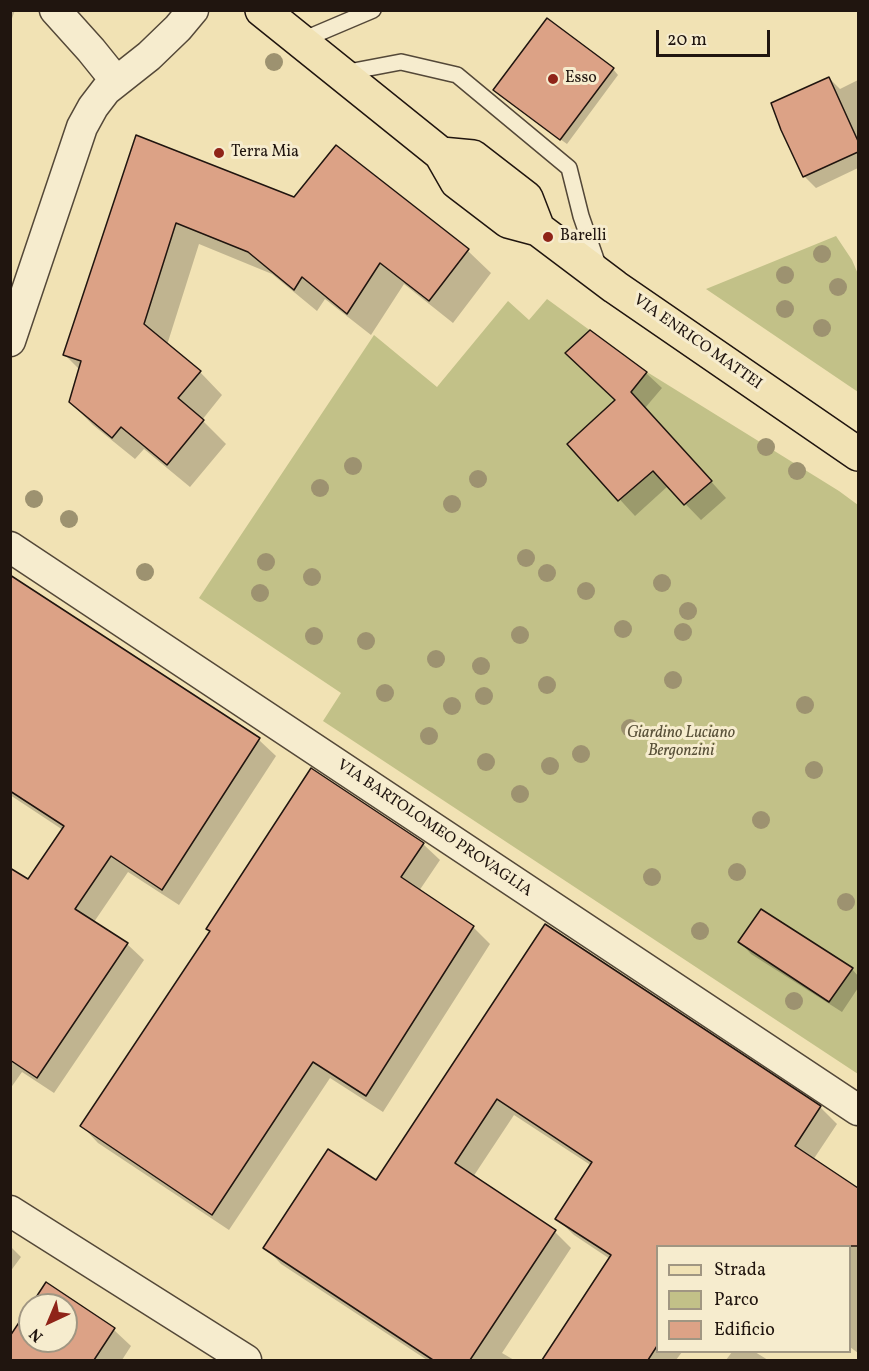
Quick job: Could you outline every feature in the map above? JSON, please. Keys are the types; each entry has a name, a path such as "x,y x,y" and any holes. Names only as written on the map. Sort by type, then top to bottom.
{"main road":[{"name":"VIA ENRICO MATTEI","path":"262,10 441,154 457,182 481,201 508,221 538,229 601,277 858,454"}],"street":[{"path":"55,10 116,81"},
{"path":"10,341 82,128 93,106 116,81 149,56 193,10"},
{"name":"VIA BARTOLOMEO PROVAGLIA","path":"10,546 858,1110"},
{"path":"10,1211 246,1360"}],"lane":[{"path":"300,41 373,10"},
{"path":"341,74 401,62 457,75 569,168 581,216 601,277"}],"green space":[{"path":"836,236 852,260 858,274 858,392 706,289"},
{"name":"Giardino Luciano Bergonzini","path":"547,299 647,372 858,505 858,1074 323,721 341,693 199,598 374,335 437,387 508,301 529,320"}],"building":[{"name":"Esso","path":"547,18 614,68 560,140 493,90"},
{"path":"829,77 858,141 858,152 803,177 771,103"},
{"path":"136,135 294,197 336,145 469,249 429,301 380,263 347,314 302,277 294,290 248,252 176,223 144,324 201,371 178,398 204,420 167,465 121,427 112,438 69,402 81,361 63,355"},
{"path":"590,330 647,372 631,392 712,481 684,505 653,471 618,501 567,444 615,400 565,353"},
{"path":"10,575 260,738 162,890 111,856 75,909 128,943 37,1078 10,1060 10,868 28,879 64,826 10,791"},
{"path":"311,768 424,843 401,877 474,926 366,1096 313,1062 212,1215 80,1126 210,931 206,929"},
{"path":"761,909 853,968 829,1002 738,942"},
{"path":"545,924 821,1106 795,1146 858,1188 858,1246 656,1245 656,1348 648,1360 542,1360 611,1255 555,1219 592,1162 497,1099 455,1163 556,1230 470,1360 433,1360 263,1248 328,1149 376,1180"},
{"path":"46,1282 62,1293 39,1293"},
{"path":"78,1303 115,1328 94,1360 10,1360 10,1336 18,1324 18,1353 78,1353"}],"place":[{"name":"Esso","path":"553,79"},
{"name":"Terra Mia","path":"219,153"},
{"name":"Barelli","path":"548,237"}]}
